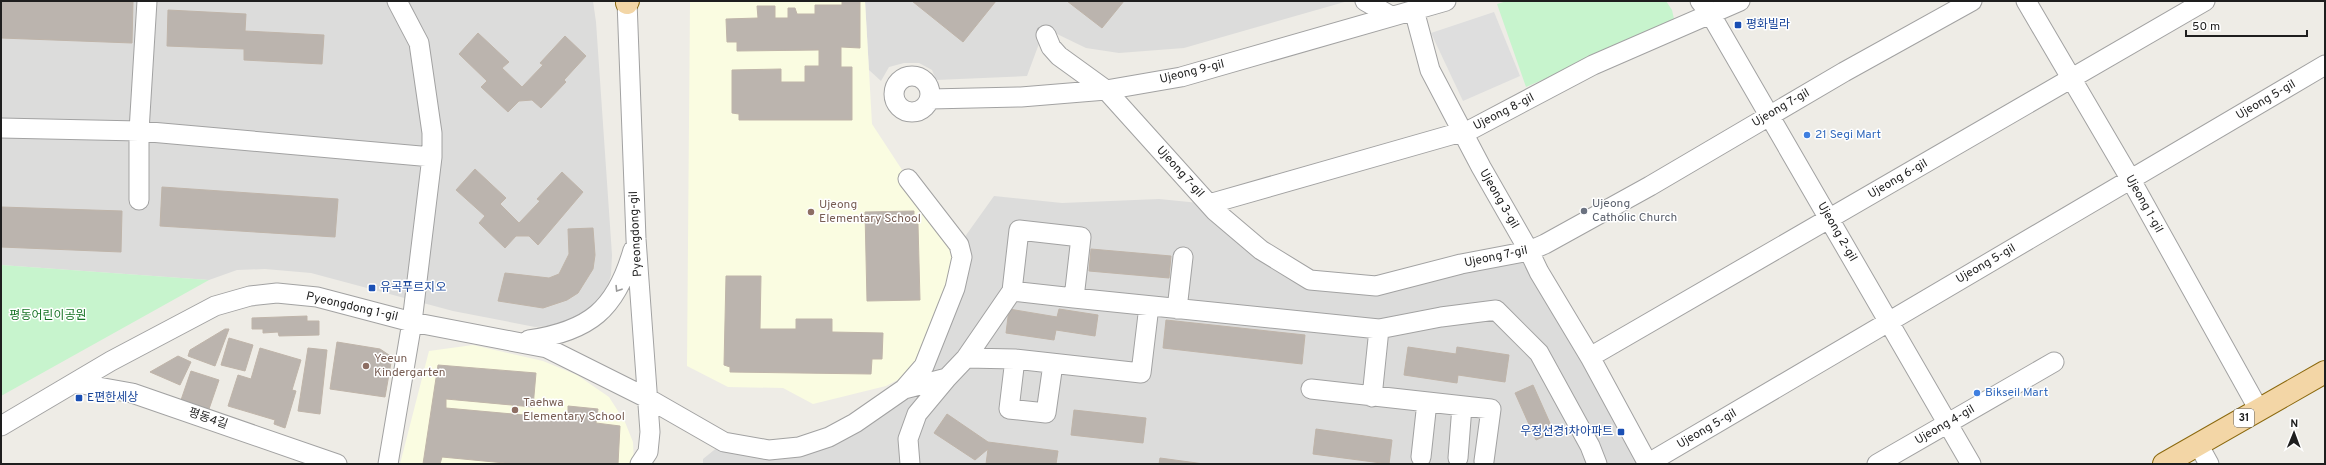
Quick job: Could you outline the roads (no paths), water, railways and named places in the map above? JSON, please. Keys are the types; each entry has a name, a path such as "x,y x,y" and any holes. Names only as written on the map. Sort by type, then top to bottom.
{"main road":[{"name":"31","path":"2164,464 2325,372"}],"street":[{"path":"139,200 139,131 147,1"},
{"path":"388,464 412,322 432,157 432,133 419,43 397,1"},
{"path":"1365,1 1391,16"},
{"name":"Ujeong 9-gil","path":"930,99 1021,98 1106,90 1181,77 1446,1"},
{"name":"Ujeong 8-gil","path":"1210,204 1472,129 1593,65 1706,8 1740,1"},
{"name":"Ujeong 7-gil","path":"1046,35 1051,47 1059,56 1106,90 1210,204 1261,250 1310,280 1376,286 1461,264 1529,251 1579,226 1650,186 1768,115 1972,1"},
{"name":"Ujeong 1-gil","path":"2026,1 2131,180 2259,410"},
{"name":"Ujeong 6-gil","path":"1590,356 2205,1"},
{"name":"Pyeongdong-gil","path":"627,2 636,239 643,344 649,399 650,432 648,452 640,464"},
{"name":"Ujeong 2-gil","path":"1706,8 1971,464"},
{"name":"Ujeong 3-gil","path":"1414,10 1430,70 1481,167 1529,251 1538,272 1590,356 1647,464"},
{"name":"Ujeong 5-gil","path":"1647,464 2325,65"},
{"path":"1,128 139,131 432,157"},
{"path":"904,389 924,366 954,288 962,257 959,245 908,179"},
{"path":"910,464 908,439 917,414 966,358 1012,291 1019,230 1081,237 1074,298"},
{"path":"521,341 555,336 578,328 598,314 611,300 621,284 636,239"},
{"path":"1177,310 1184,257"},
{"path":"1012,291 1177,310 1379,329 1441,317 1496,310 1539,353 1590,446 1597,464"},
{"name":"Pyeongdong 1-gil","path":"1,426 111,361 215,306 250,296 277,293 317,297 412,322 521,341 547,348 649,399 724,442 769,450 799,447 829,437 855,423 904,389"},
{"path":"966,358 1015,359 1141,373 1149,306"},
{"path":"1372,397 1379,329"},
{"path":"1015,359 1009,408 1046,414 1054,364"},
{"name":"Ujeong 4-gil","path":"1877,464 1949,424 2054,362"},
{"path":"904,389 947,378"},
{"name":"평동4길","path":"76,383 132,393 337,464"},
{"path":"1311,389 1372,397 1491,409 1484,461"},
{"path":"1421,457 1427,402"},
{"path":"1458,458 1462,406"},
{"path":"2198,444 2209,464"}],"place":[{"name":"평화빌라","path":"1738,25"},
{"name":"21 Segi Mart","path":"1807,135"},
{"name":"Ujeong Catholic Church","path":"1584,211"},
{"name":"Ujeong Elementary School","path":"811,212"},
{"name":"유곡푸르지오","path":"372,288"},
{"name":"Yeeun Kindergarten","path":"366,366"},
{"name":"Bikseil Mart","path":"1977,393"},
{"name":"E편한세상","path":"79,398"},
{"name":"Taehwa Elementary School","path":"515,410"},
{"name":"우정선경1차아파트","path":"1621,432"}],"park label":[{"name":"평동어린이공원","path":"48,316"}]}
